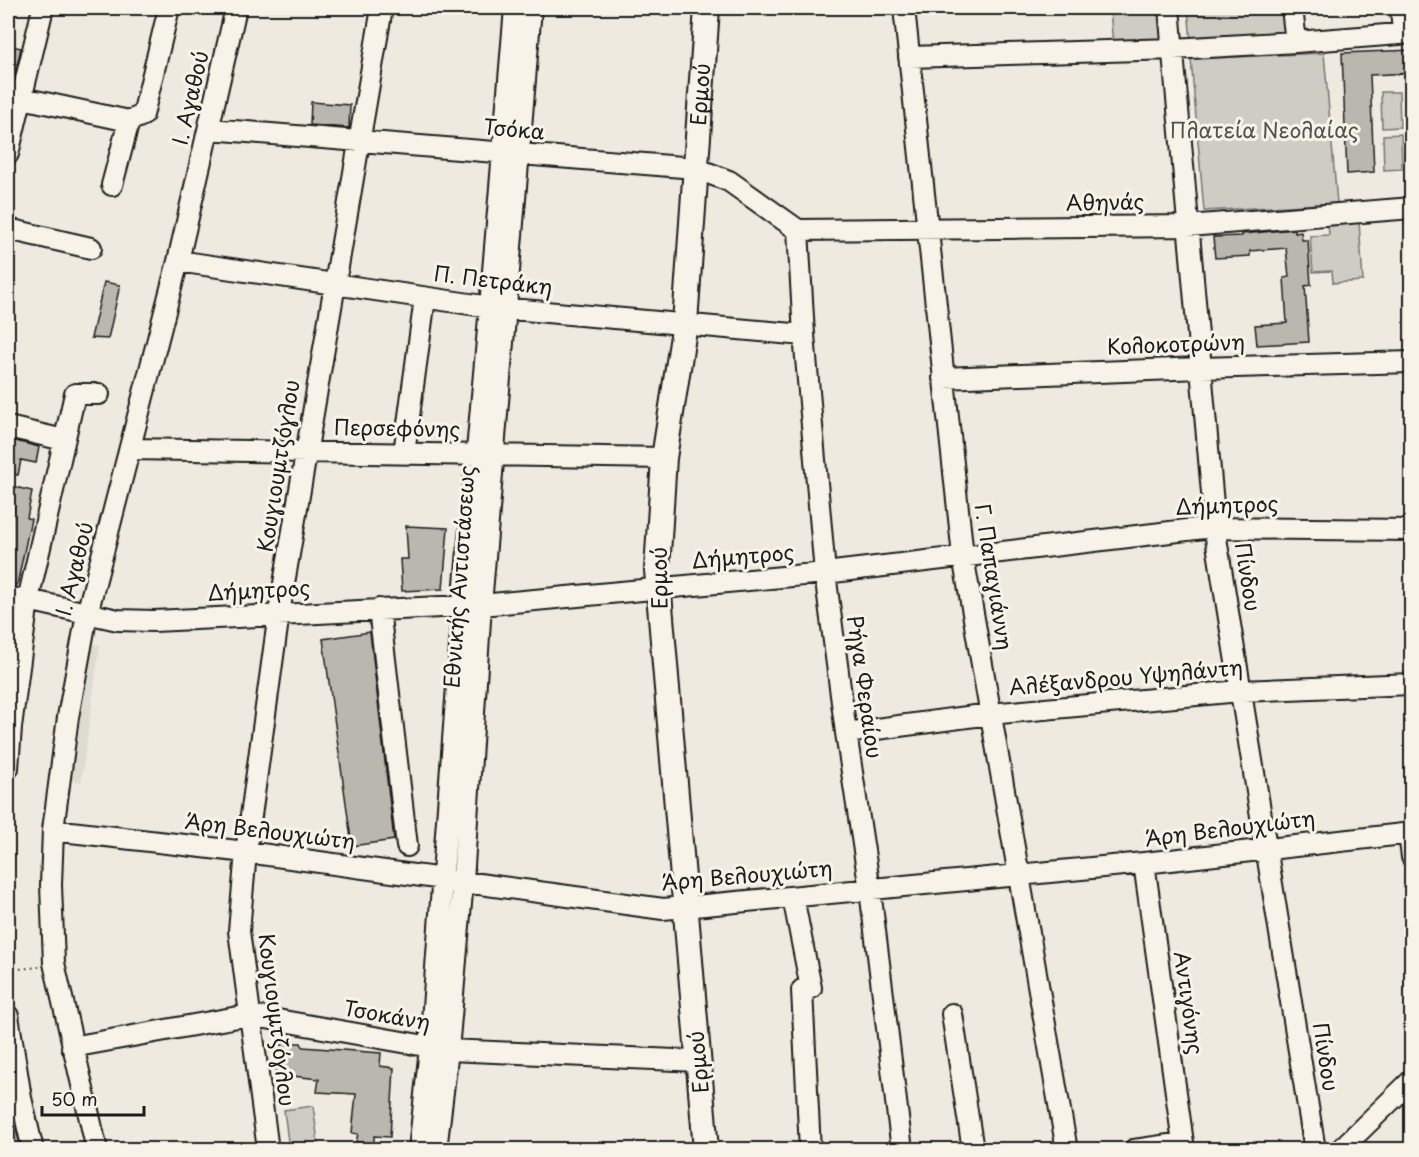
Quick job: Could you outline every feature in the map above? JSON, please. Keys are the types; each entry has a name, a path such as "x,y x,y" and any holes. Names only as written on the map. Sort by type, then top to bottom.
{"main road":[{"name":"Ερμού","path":"706,1149 657,570 664,458 685,323 694,168 707,8"}],"street":[{"path":"8,154 15,96 43,8"},
{"path":"15,96 129,121 143,115 169,8"},
{"name":"Ι. Αγαθού","path":"97,1149 54,963 51,885 53,830 87,614 178,261 236,8"},
{"name":"Κουγιουμτζόγλου","path":"268,1149 239,931 246,852 279,614 382,8"},
{"name":"Εθνικής Αντιστάσεως","path":"436,1149 442,879 486,453 510,154 515,8"},
{"name":"Εθνικής Αντιστάσεως","path":"510,154 531,8"},
{"name":"Γ. Παπαγιάννη","path":"904,8 963,556 1067,1149"},
{"name":"Πίνδου","path":"1169,8 1215,527 1315,1149"},
{"path":"1292,8 1296,42"},
{"path":"909,57 1173,49 1407,33 1401,8"},
{"path":"112,185 129,121"},
{"name":"Τσόκα","path":"209,129 694,168 729,181 798,230"},
{"name":"Αθηνάς","path":"798,230 1188,226 1412,208"},
{"path":"8,229 91,248"},
{"name":"Ρήγα Φεραίου","path":"798,230 804,335 825,573 870,890 902,1149"},
{"name":"Π. Πετράκη","path":"178,261 498,308 804,335"},
{"path":"404,453 425,298"},
{"name":"Κολοκοτρώνη","path":"943,378 1412,362"},
{"path":"8,768 10,727 28,600 75,394 99,394"},
{"path":"8,427 64,440"},
{"name":"Περσεφόνης","path":"130,449 486,453 664,458"},
{"name":"Δήμητρος","path":"8,598 28,600 118,620 154,621 472,606 825,573 1215,527 1412,530"},
{"name":"Εθνικής Αντιστάσεως","path":"419,1149 439,1049 463,881 472,606"},
{"path":"380,609 407,846"},
{"name":"Αλέξανδρου Υψηλάντη","path":"846,733 990,714 1240,691 1412,684"},
{"name":"Άρη Βελουχιώτη","path":"53,830 246,852 663,909 1144,863 1410,834"},
{"path":"1410,834 1412,858"},
{"name":"Αντιγόνης","path":"1144,863 1183,1146"},
{"path":"793,897 811,988 802,990 810,1149"},
{"path":"952,1014 973,1149"},
{"name":"Τσοκάνη","path":"72,1047 249,1015 439,1049 698,1061"},
{"path":"8,1016 14,1100 33,1149"},
{"path":"1340,1149 1412,1080"},
{"path":"1134,1149 1183,1146"}],"path":[{"path":"8,970 54,963"}],"shaded area":[{"path":"76,641 100,645 81,782 57,778"}],"green space":[{"path":"1110,8 1158,8 1162,46 1113,47"},
{"path":"1188,8 1287,8 1288,35 1191,42"},
{"name":"Πλατεία Νεολαίας","path":"1324,53 1337,203 1204,211 1191,59"},
{"path":"1381,92 1399,92 1400,127 1382,128"},
{"path":"1401,134 1402,169 1384,170 1383,135"},
{"path":"1359,222 1363,281 1333,283 1332,271 1313,272 1310,236 1329,235 1328,224"},
{"path":"313,1106 319,1149 289,1149 284,1110"}],"building":[{"path":"8,45 21,48 13,84 8,83"},
{"path":"1412,50 1412,73 1370,75 1374,172 1347,174 1342,53"},
{"path":"311,102 350,105 349,128 310,125"},
{"path":"1295,229 1295,233 1301,232 1302,240 1308,240 1311,285 1305,286 1309,342 1257,345 1255,325 1287,323 1284,278 1289,277 1286,248 1250,251 1250,256 1215,258 1213,237 1242,236 1242,234"},
{"path":"104,282 120,285 108,339 91,338"},
{"path":"8,439 39,447 36,463 21,460 18,475 8,473"},
{"path":"15,487 32,491 27,518 31,519 17,585 8,583 8,534 14,507 11,507"},
{"path":"406,526 448,528 443,589 402,591 400,559 408,559"},
{"path":"370,632 394,840 352,846 323,639"},
{"path":"282,1043 290,1045 301,1043 303,1047 381,1053 380,1066 394,1068 390,1137 374,1136 374,1143 356,1142 358,1134 352,1133 356,1094 317,1092 319,1079 275,1074 276,1056 279,1056"},
{"path":"8,1106 11,1107 21,1149 8,1149"}]}
